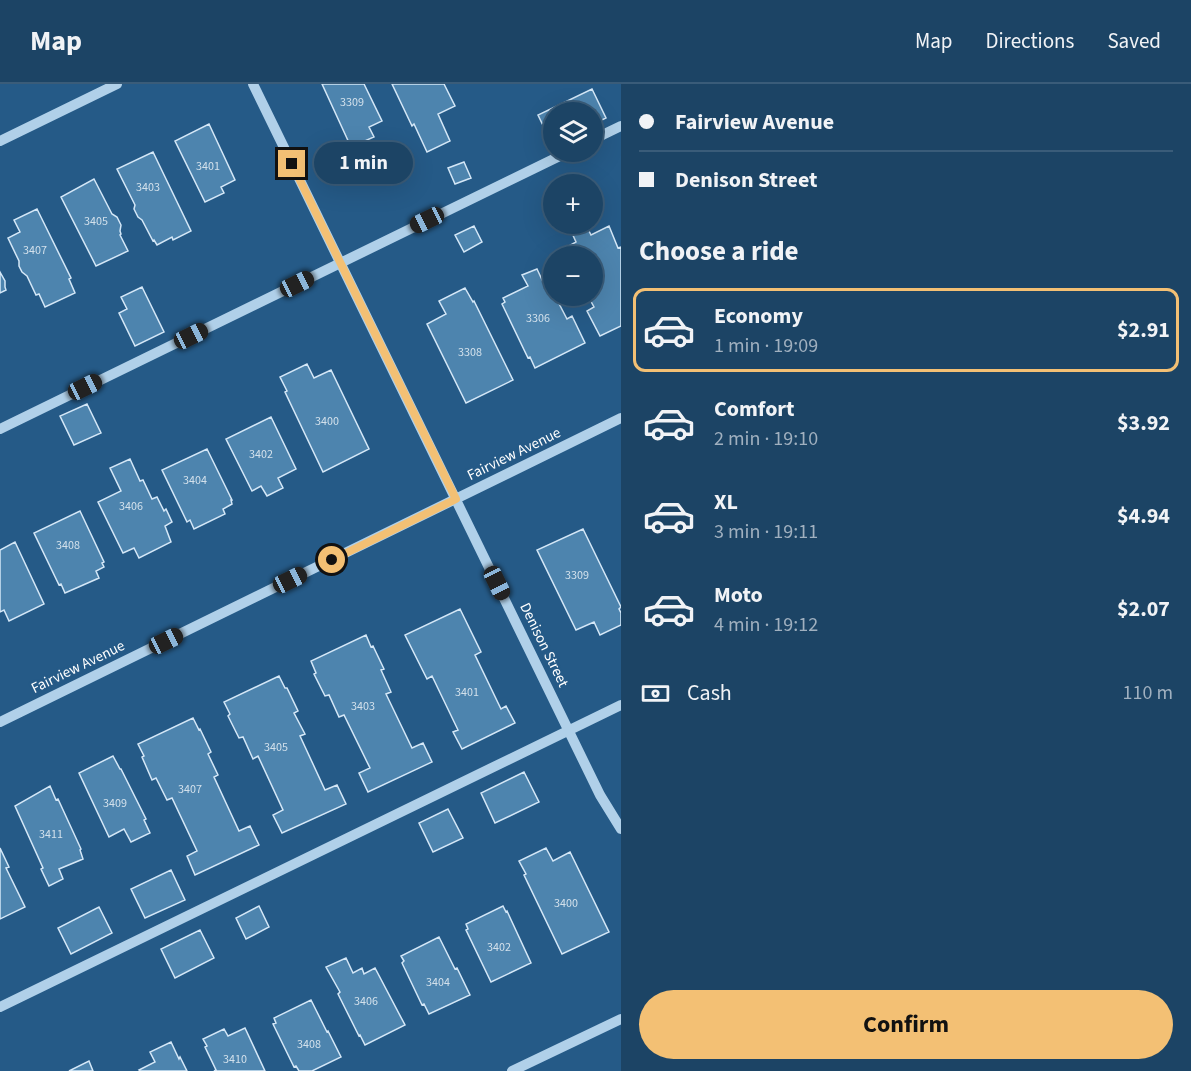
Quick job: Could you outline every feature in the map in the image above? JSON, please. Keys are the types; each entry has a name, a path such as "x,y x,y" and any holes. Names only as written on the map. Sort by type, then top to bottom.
{"street":[{"path":"0,141 117,84"},
{"name":"Denison Street","path":"253,84 600,795 621,829"},
{"path":"603,135 621,126"},
{"path":"0,429 547,162"},
{"name":"Fairview Avenue","path":"0,722 621,418"},
{"path":"0,1007 621,705"},
{"path":"512,1071 621,1019"}],"building":[{"path":"322,84 364,84 382,121 369,127 374,137 351,147"},
{"path":"392,84 444,84 455,106 438,114 450,141 427,152"},
{"path":"592,89 598,102 565,102"},
{"path":"543,113 543,125 538,115"},
{"path":"209,124 235,180 221,187 224,193 205,202 175,141"},
{"path":"153,152 191,231 157,245 138,217 134,209 135,205 117,169"},
{"path":"464,162 471,178 455,184 448,168"},
{"path":"94,179 112,214 117,217 121,225 120,235 128,251 96,266 61,197"},
{"path":"37,209 71,278 69,279 75,293 45,307 39,294 36,295 27,276 22,272 8,238 20,232 14,220"},
{"path":"474,226 482,242 464,252 455,235"},
{"path":"609,226 618,248 621,247 621,326 600,336 587,311 593,306 603,306 603,246 569,246 576,242 572,234 603,234 603,229"},
{"path":"537,269 543,282 543,306 560,306 567,319 572,316 585,343 535,368 502,304 505,302 503,298 528,286 522,275"},
{"path":"0,272 5,281 6,290 0,293"},
{"path":"142,287 164,332 135,346 119,313 127,309 121,297"},
{"path":"465,288 474,301 513,380 466,403 427,324 446,314 439,301"},
{"path":"307,364 314,378 331,370 369,449 323,472 280,377"},
{"path":"87,404 101,433 74,445 60,416"},
{"path":"271,417 296,469 278,478 283,488 267,496 261,486 252,491 226,439"},
{"path":"207,449 232,504 223,509 225,514 194,529 190,520 187,522 162,470"},
{"path":"130,459 140,481 143,480 152,499 157,497 172,522 165,526 171,542 139,558 134,548 123,553 98,502 121,491 110,468"},
{"path":"80,511 104,562 102,563 104,567 96,571 99,578 65,593 34,533"},
{"path":"583,529 621,607 619,609 621,625 600,635 594,622 576,630 537,550"},
{"path":"15,542 44,604 9,621 4,610 0,612 0,550"},
{"path":"460,609 481,652 475,655 501,709 506,706 515,723 462,749 453,732 458,730 432,676 427,679 405,635"},
{"path":"366,635 384,669 381,670 391,692 386,694 412,748 423,743 432,762 368,792 359,773 370,768 344,715 339,717 329,695 325,696 314,674 316,673 311,661"},
{"path":"279,676 298,711 294,713 305,734 300,736 325,790 337,785 346,804 282,833 273,815 283,810 258,756 253,759 243,737 239,738 224,702"},
{"path":"193,718 211,752 208,754 218,775 214,777 239,831 250,826 259,845 195,875 187,856 197,851 172,798 167,800 156,778 152,780 138,744"},
{"path":"113,756 146,819 144,820 150,833 131,842 124,829 109,837 79,773"},
{"path":"524,772 539,802 495,823 481,793"},
{"path":"50,786 81,849 83,859 59,869 63,879 49,886 15,806"},
{"path":"448,809 463,838 433,852 419,823"},
{"path":"0,848 9,867 6,868 25,907 0,919"},
{"path":"546,848 553,861 570,852 609,932 562,954 519,861"},
{"path":"171,870 185,900 145,918 131,889"},
{"path":"259,906 269,927 246,939 236,918"},
{"path":"503,906 531,963 491,982 466,930 468,929 466,924"},
{"path":"99,907 112,933 71,954 58,928"},
{"path":"200,930 214,958 175,978 161,949"},
{"path":"439,937 470,995 429,1014 424,1004 422,1005 402,963 404,961 401,956"},
{"path":"346,958 353,973 362,968 364,974 375,968 405,1025 365,1045 326,967"},
{"path":"311,1000 341,1057 312,1071 299,1071 296,1066 294,1067 273,1024 276,1023 274,1018"},
{"path":"245,1028 265,1071 214,1071 216,1070 203,1039 224,1029 228,1036"},
{"path":"171,1042 187,1071 139,1070 155,1062 150,1052"},
{"path":"89,1061 93,1071 69,1071"}],"route":[{"path":"292,164 456,499 332,560"}]}
